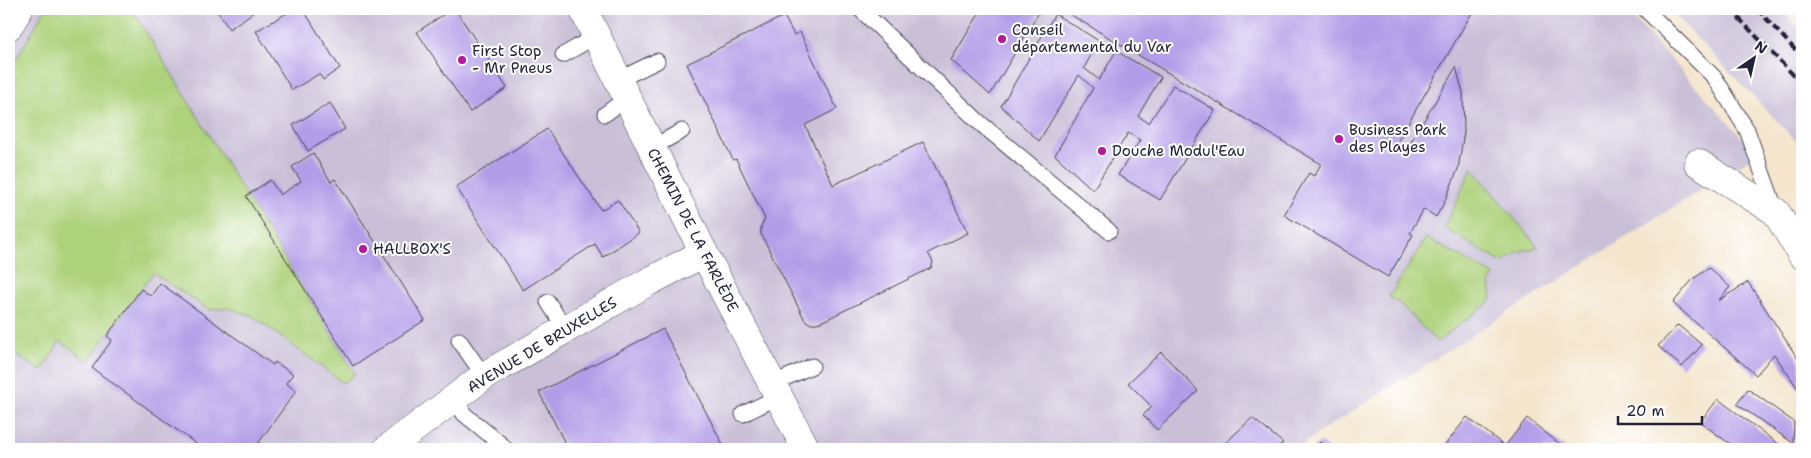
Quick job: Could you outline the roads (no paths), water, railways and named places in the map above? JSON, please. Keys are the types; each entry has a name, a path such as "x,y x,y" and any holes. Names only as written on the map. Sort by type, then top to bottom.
{"street":[{"path":"9,26 19,9"},
{"name":"CHEMIN DE LA FARLÈDE","path":"583,9 704,254 806,449"},
{"path":"1698,163 1776,212 1802,255"},
{"name":"AVENUE DE BRUXELLES","path":"387,449 484,376 539,355 566,330 648,282 704,254"}],"lane":[{"path":"860,9 980,123 1109,231"},
{"path":"1645,9 1716,78 1746,130 1776,212"},
{"path":"562,55 596,36"},
{"path":"605,114 622,89 657,61"},
{"path":"651,148 682,131"},
{"path":"548,302 566,330"},
{"path":"459,340 484,376"},
{"path":"743,414 812,366"},
{"path":"455,398 464,414 502,444 505,449"}],"railway":[{"path":"1730,9 1802,84"},
{"path":"1757,9 1802,57"}],"place":[{"name":"Conseil départemental du Var","path":"1002,39"},
{"name":"First Stop - Mr Pneus","path":"462,60"},
{"name":"Business Park des Playes","path":"1339,139"},
{"name":"Douche Modul'Eau","path":"1102,151"},
{"name":"HALLBOX'S","path":"363,249"}]}
